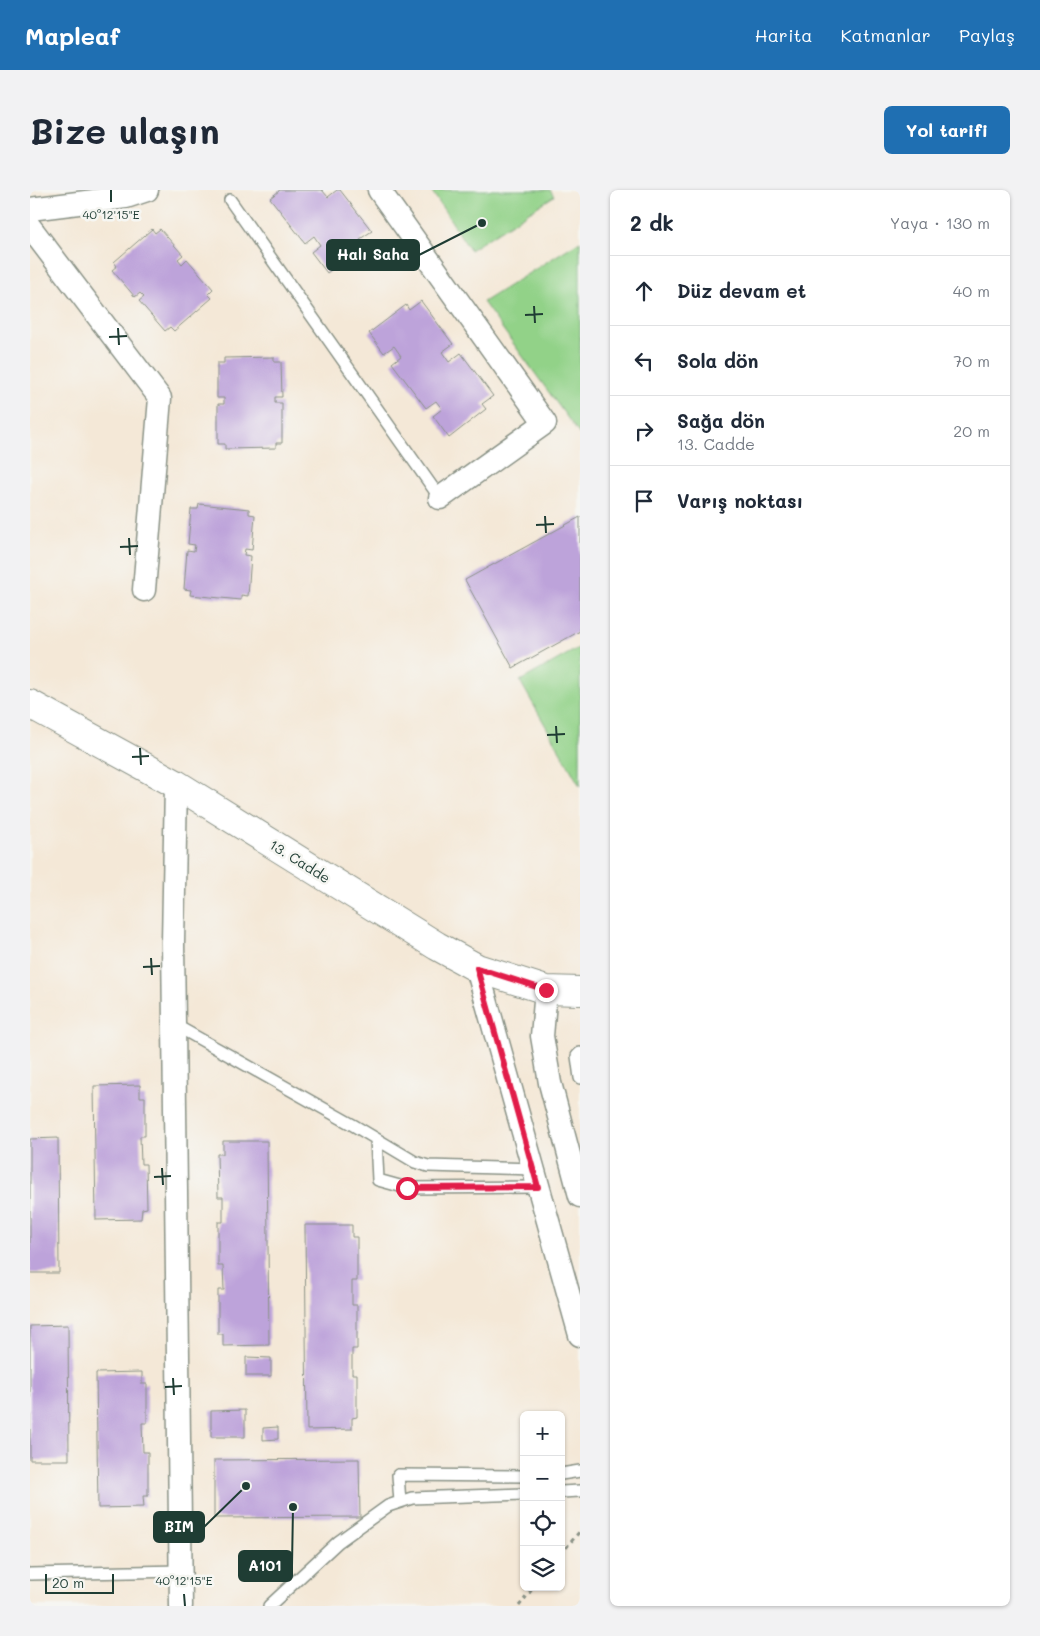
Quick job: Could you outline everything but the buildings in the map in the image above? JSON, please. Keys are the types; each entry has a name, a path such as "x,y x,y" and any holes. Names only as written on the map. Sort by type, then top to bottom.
{"street":[{"path":"30,210 126,197 148,190"},
{"path":"379,190 545,423 440,498"},
{"path":"30,227 160,398 144,590"},
{"name":"13. Cadde","path":"30,704 176,784 429,941 477,968 546,990 580,991"},
{"path":"176,784 174,1025 181,1606"},
{"path":"477,968 580,1335"},
{"path":"546,990 542,1036 550,1083 580,1196"}],"lane":[{"path":"230,200 440,498"},
{"path":"174,1025 415,1162 428,1166 536,1178"},
{"path":"580,1053 577,1056 580,1078"},
{"path":"376,1139 378,1180 407,1188 536,1178"},
{"path":"565,1473 580,1471"},
{"path":"400,1502 398,1475 520,1476"},
{"path":"565,1492 580,1491"},
{"path":"269,1606 338,1542 388,1506 412,1498 520,1494"},
{"path":"30,1574 181,1571"}],"path":[{"path":"565,1549 580,1531"},
{"path":"519,1606 531,1591"}],"green space":[{"path":"431,190 550,190 554,196 470,250"},
{"path":"580,241 580,435 483,302"},
{"path":"580,647 580,786 520,681"}],"place":[{"name":"Halı Saha","path":"482,223"},
{"name":"BIM","path":"246,1486"},
{"name":"A101","path":"293,1507"}],"route":[{"path":"407,1188 538,1187 477,968 546,990"}]}
